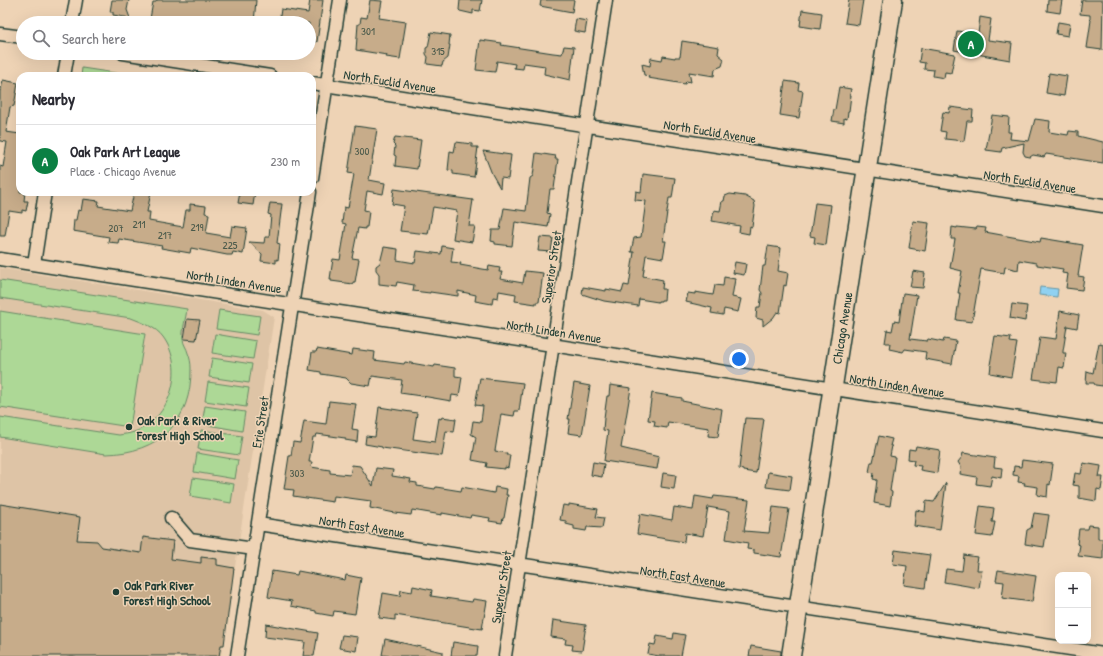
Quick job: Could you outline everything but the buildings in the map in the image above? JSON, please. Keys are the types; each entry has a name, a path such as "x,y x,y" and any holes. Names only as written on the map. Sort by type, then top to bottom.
{"main road":[{"name":"Chicago Avenue","path":"791,656 893,0"}],"street":[{"path":"73,16 76,0"},
{"path":"316,151 340,0"},
{"name":"Superior Street","path":"505,656 606,0"},
{"path":"0,34 16,36"},
{"path":"65,72 67,60"},
{"path":"168,60 244,72"},
{"name":"North Euclid Avenue","path":"316,84 1103,206"},
{"path":"34,264 44,196"},
{"name":"Erie Street","path":"237,656 309,196"},
{"name":"North Linden Avenue","path":"0,259 1103,431"},
{"path":"172,518 190,540 254,549"},
{"name":"North East Avenue","path":"258,524 1103,654"}],"shaded area":[{"name":"Oak Park & River Forest High School","path":"0,268 263,310 274,317 221,656 0,656"}],"green space":[{"path":"82,68 108,72 82,72"},
{"path":"0,280 187,309 183,335 184,343 191,362 190,387 186,404 179,419 169,431 156,441 142,448 106,454 0,437 0,417 119,435 132,433 147,425 157,416 166,404 174,377 170,349 160,333 144,323 131,318 0,298"},
{"path":"219,310 260,316 257,335 216,329"},
{"path":"0,311 145,334 130,427 0,407"},
{"path":"215,334 256,341 253,359 212,353"},
{"path":"212,358 252,364 249,383 209,377"},
{"path":"208,382 249,388 246,407 205,401"},
{"path":"205,406 245,412 242,431 202,424"},
{"path":"201,430 242,436 239,455 198,449"},
{"path":"197,453 238,460 235,479 194,472"},
{"path":"193,478 234,484 231,503 190,496"}],"water":[{"path":"1040,287 1058,289 1057,297 1039,295"}],"place":[{"name":"Oak Park Art League","path":"971,44"},
{"name":"Oak Park & River Forest High School","path":"129,427"},
{"name":"Oak Park River Forest High School","path":"116,592"}]}
